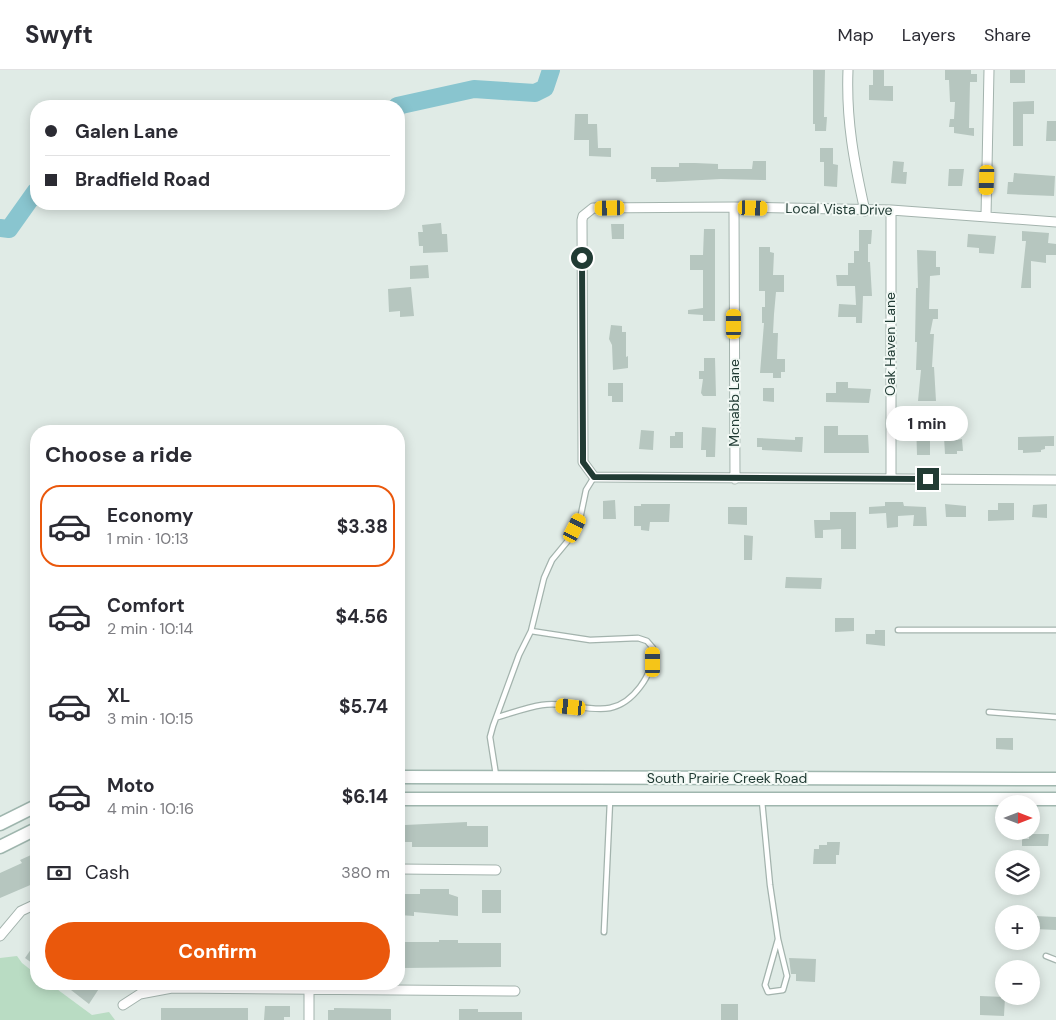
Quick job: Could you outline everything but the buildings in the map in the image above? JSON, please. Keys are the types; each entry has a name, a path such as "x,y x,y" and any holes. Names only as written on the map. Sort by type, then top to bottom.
{"main road":[{"name":"South Prairie Creek Road","path":"405,777 1056,779"},
{"name":"South Prairie Creek Road","path":"405,799 1056,800"},
{"path":"0,824 30,809"},
{"path":"0,847 30,832"}],"street":[{"path":"848,70 850,138 865,211"},
{"path":"986,216 989,70"},
{"name":"Local Vista Drive","path":"594,477 583,462 582,429 582,220 583,216 593,208 734,207 891,210 1056,222"},
{"name":"Mcnabb Lane","path":"734,207 735,479"},
{"name":"Oak Haven Lane","path":"891,210 891,479"},
{"path":"594,477 607,479 1056,480"},
{"path":"405,869 496,870"},
{"path":"0,936 21,912 30,907"},
{"path":"405,988 515,990"},
{"path":"123,1005 140,994 161,990"},
{"path":"309,990 309,1020"}],"lane":[{"path":"496,778 490,737 519,655 531,631 544,578 552,560 571,537 580,519 586,490 594,477"},
{"path":"898,630 1056,630"},
{"path":"498,717 543,704 585,708 617,707 634,695 646,678 653,662 653,648 647,641 638,638 590,640 531,631"},
{"path":"989,712 1056,717"},
{"path":"604,932 610,800"},
{"path":"762,800 770,886 778,939 787,976 783,990 768,992 765,985 778,939"},
{"path":"1046,956 1056,960"}],"green space":[{"path":"17,956 30,969 30,990 58,990 92,1015 109,1012 115,1020 0,1020 0,958"}],"waterway":[{"path":"405,104 474,89 535,93 545,88 551,70"},
{"path":"0,228 9,229 30,199"}],"route":[{"path":"582,258 583,462 594,477 607,479 928,479"}]}
